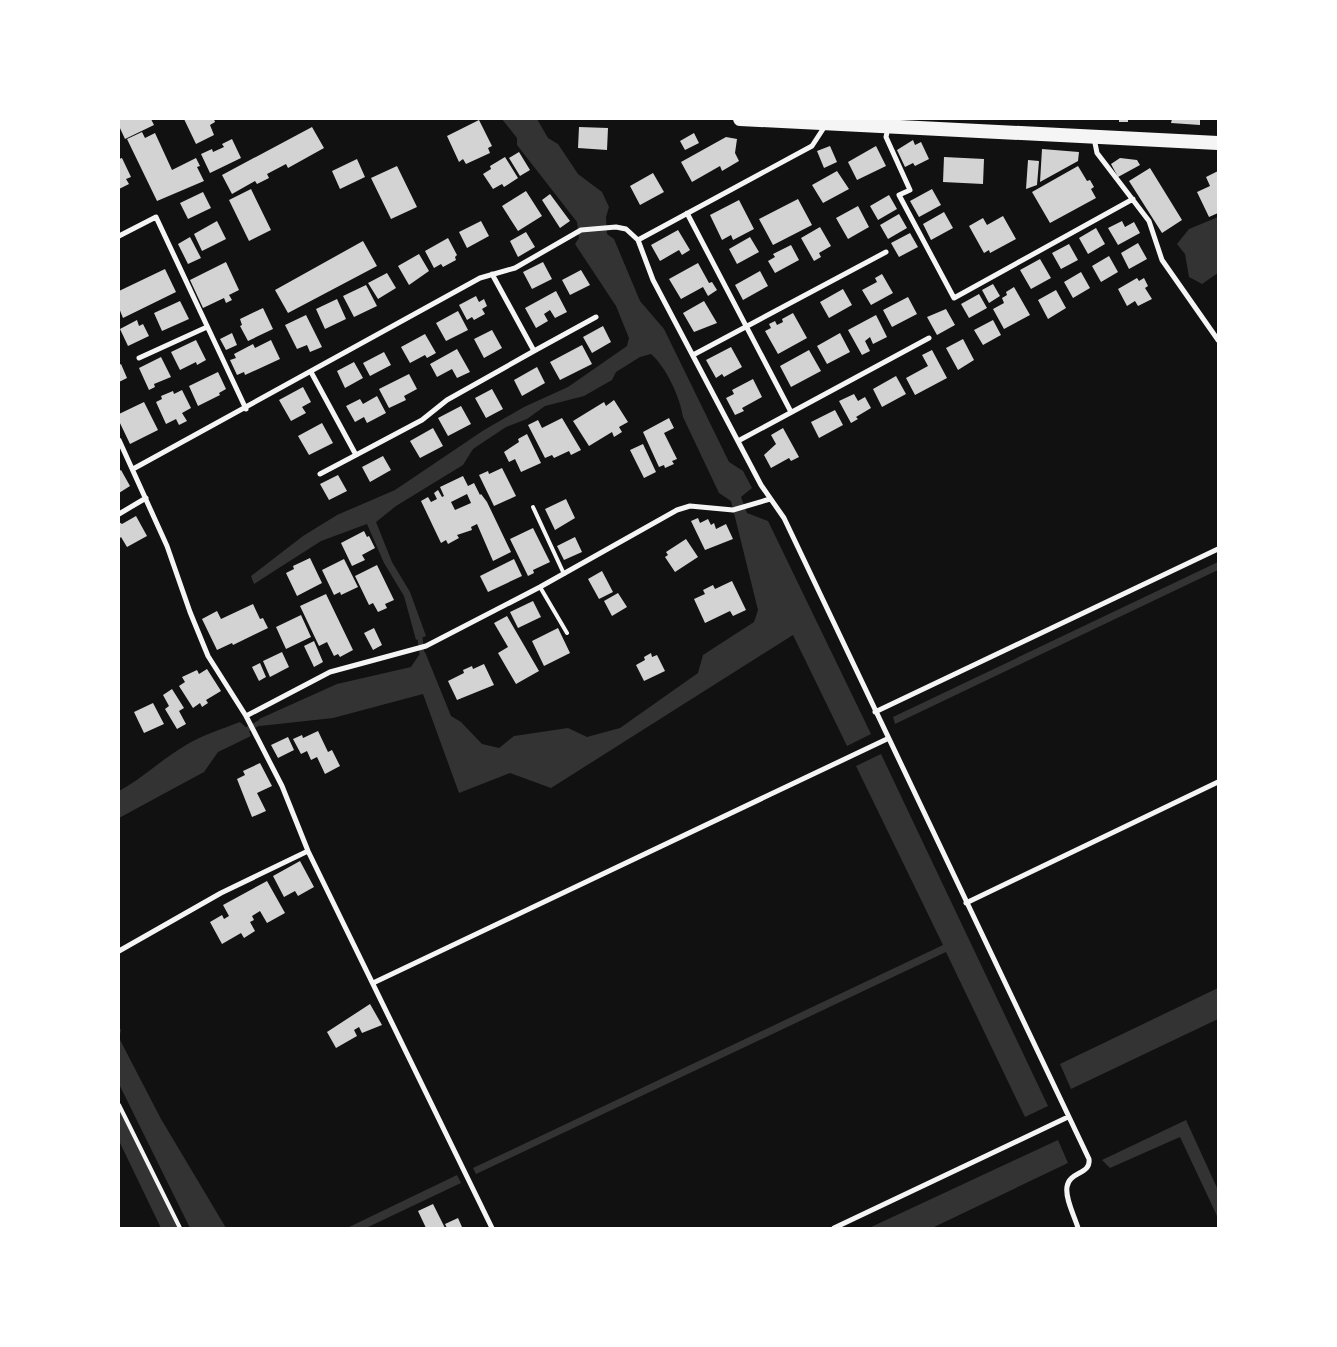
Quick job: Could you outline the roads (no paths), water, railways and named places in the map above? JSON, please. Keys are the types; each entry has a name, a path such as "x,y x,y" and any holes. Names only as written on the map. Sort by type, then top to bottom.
{"highway":[{"path":"740,119 827,122 867,121 889,125 1218,143"}],"street":[{"path":"638,240 812,146 827,122"},
{"path":"889,125 886,137 910,190 899,196 954,298 1133,199"},
{"path":"1094,136 1097,154 1149,221 1162,260 1218,340"},
{"path":"687,213 791,412"},
{"path":"119,236 156,217 246,409"},
{"path":"133,470 480,278 514,268 581,230 616,227 626,229 638,240 653,280 738,441 770,499 784,518 887,739 1089,1159 1090,1166 1072,1177 1067,1190 1078,1228"},
{"path":"693,354 886,252"},
{"path":"492,274 534,352"},
{"path":"320,474 422,420 447,400 596,317"},
{"path":"139,358 207,327"},
{"path":"738,441 930,338"},
{"path":"312,372 356,455"},
{"path":"119,440 167,546 208,656 254,730 282,786 308,851 492,1228"},
{"path":"119,514 146,498"},
{"path":"247,718 330,672 417,650 426,646 564,574 677,510 690,506 733,510 770,499"},
{"path":"875,712 1218,549"},
{"path":"373,983 887,739"},
{"path":"966,903 1218,782"},
{"path":"119,951 221,893 308,851"},
{"path":"834,1228 1068,1116"}],"lane":[{"path":"533,507 564,574"},
{"path":"540,587 567,633"},
{"path":"119,1104 180,1228"}],"waterway":[{"path":"420,638 422,654"},
{"path":"248,729 259,723"},
{"path":"119,1120 171,1228"}]}
